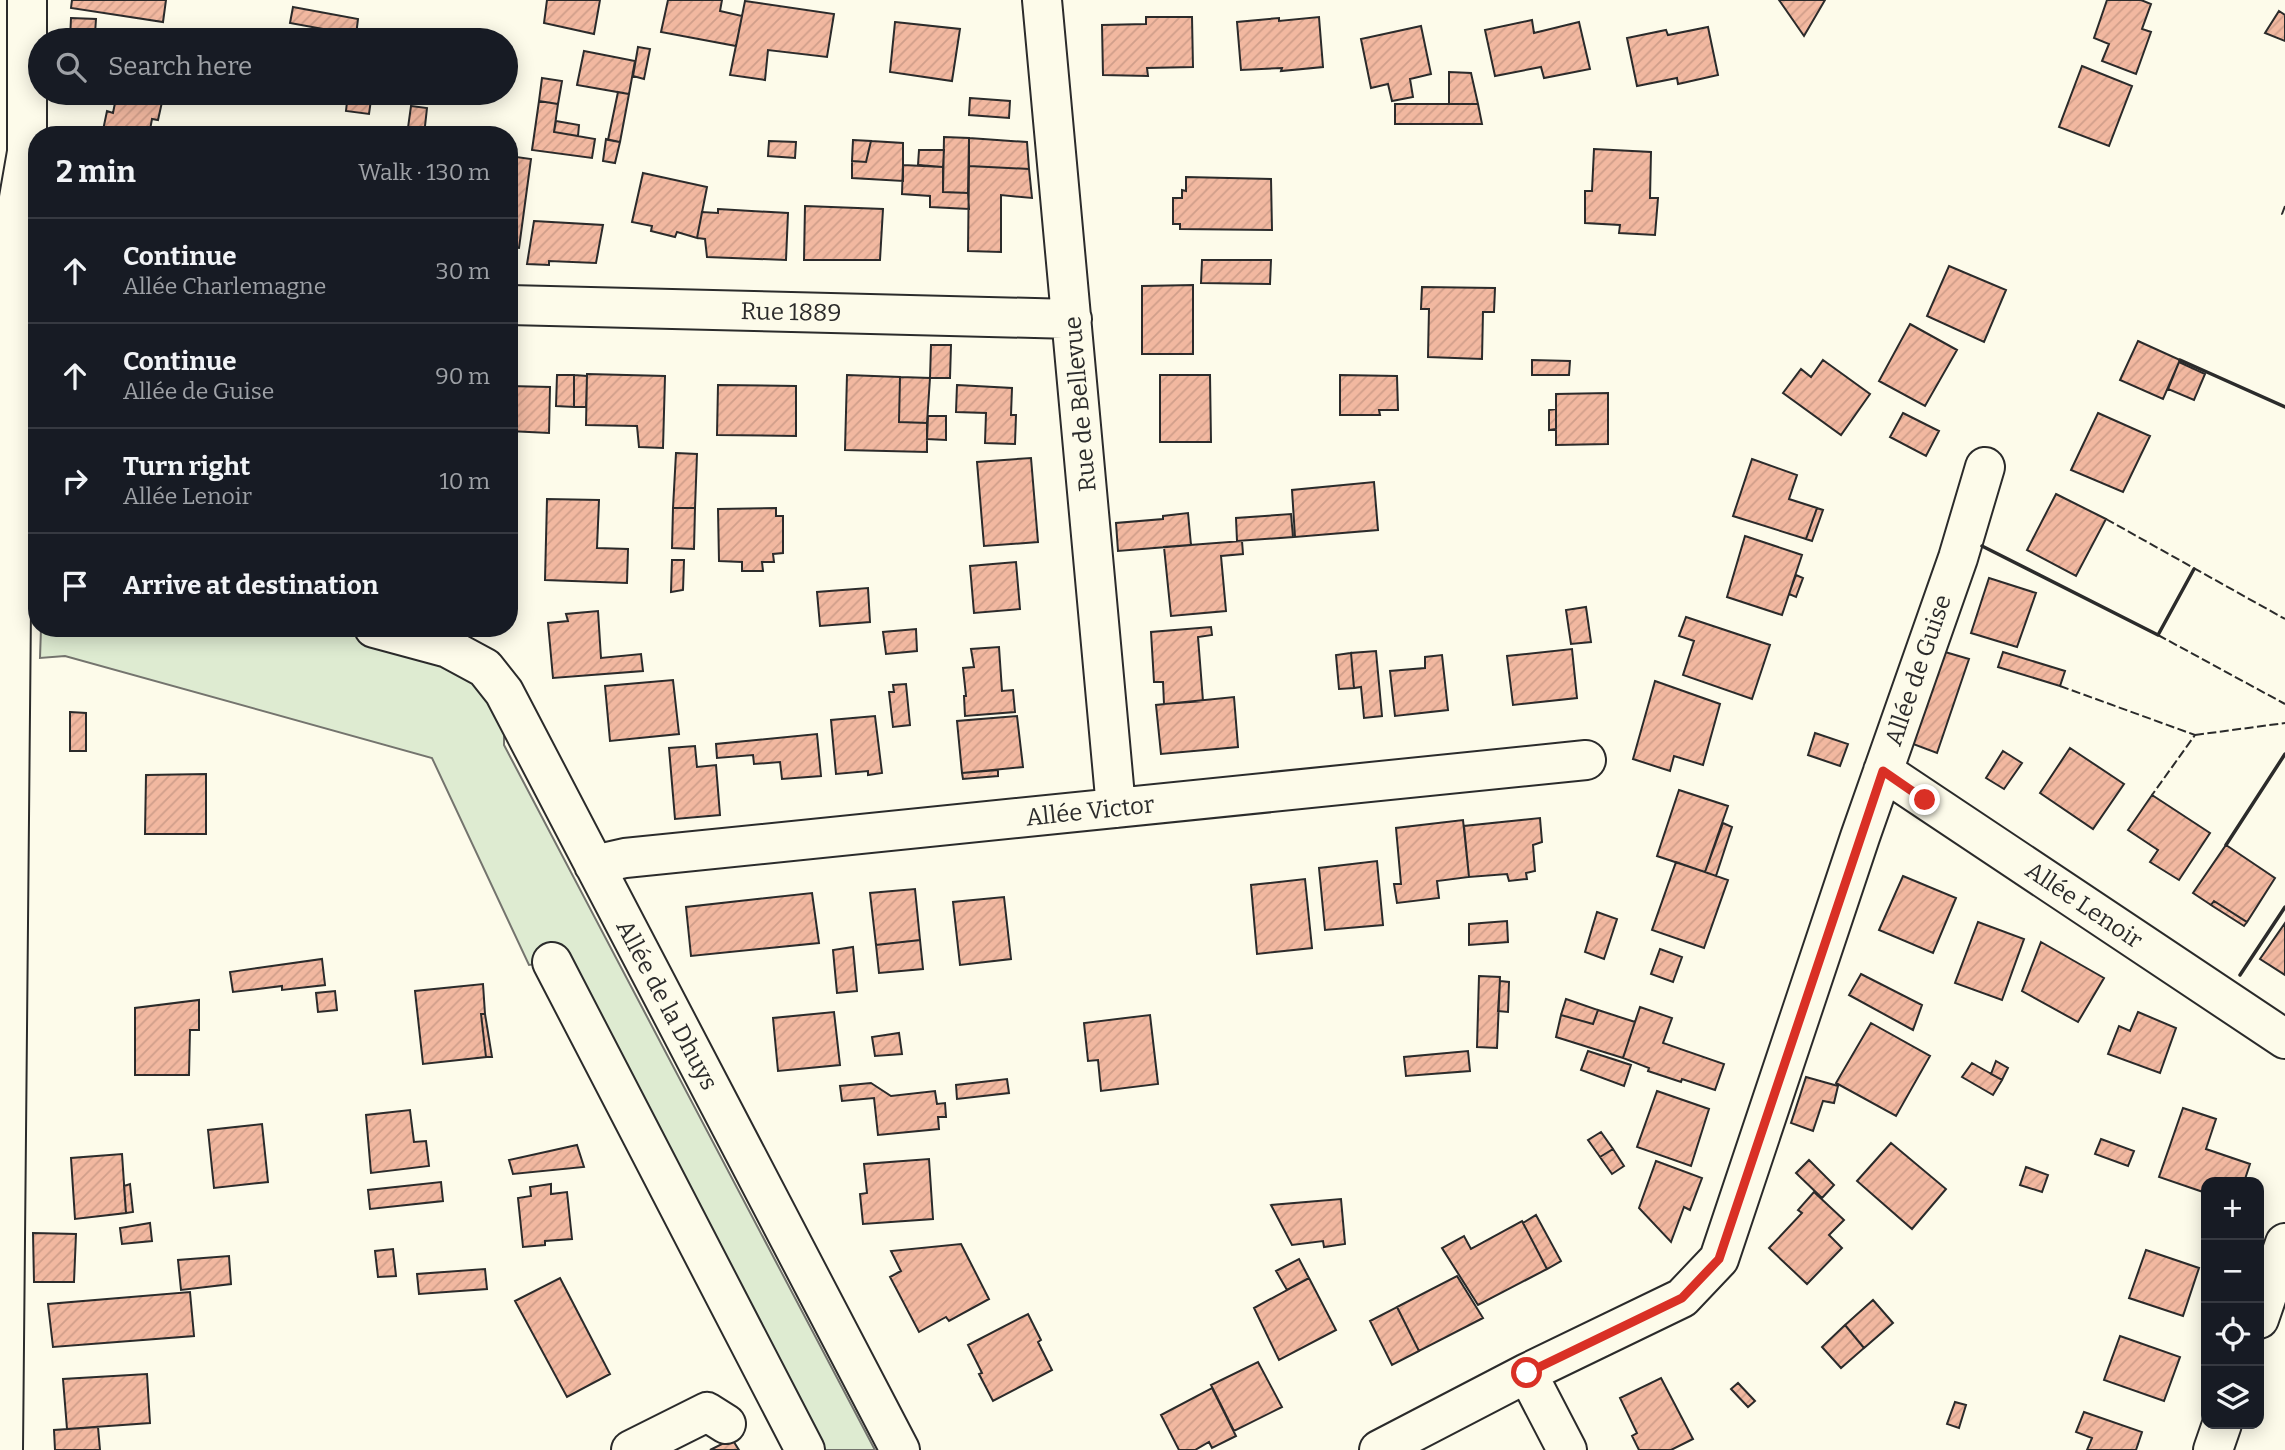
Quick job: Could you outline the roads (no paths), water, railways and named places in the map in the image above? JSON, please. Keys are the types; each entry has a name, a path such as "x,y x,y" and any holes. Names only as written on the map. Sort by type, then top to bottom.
{"street":[{"path":"3,1450 6,617 16,532 25,293 9,191 27,152 27,0"},
{"name":"Rue de Bellevue","path":"1042,0 1116,808"},
{"name":"Rue 1889","path":"518,305 1072,319"},
{"name":"Allée de Guise","path":"1527,1373 1682,1298 1719,1259 1883,771 1958,558 1984,467"},
{"name":"Allée de la Dhuys","path":"407,637 447,648 485,668 504,692 900,1450"},
{"name":"Allée Victor","path":"594,865 625,858 1586,760"},
{"name":"Allée Lenoir","path":"1883,771 2285,1039"},
{"path":"552,962 805,1450"},
{"path":"2264,1304 2285,1243"},
{"path":"1379,1450 1527,1373 1567,1450"},
{"path":"631,1450 707,1412 726,1424"},
{"path":"2213,1450 2220,1429"}]}
